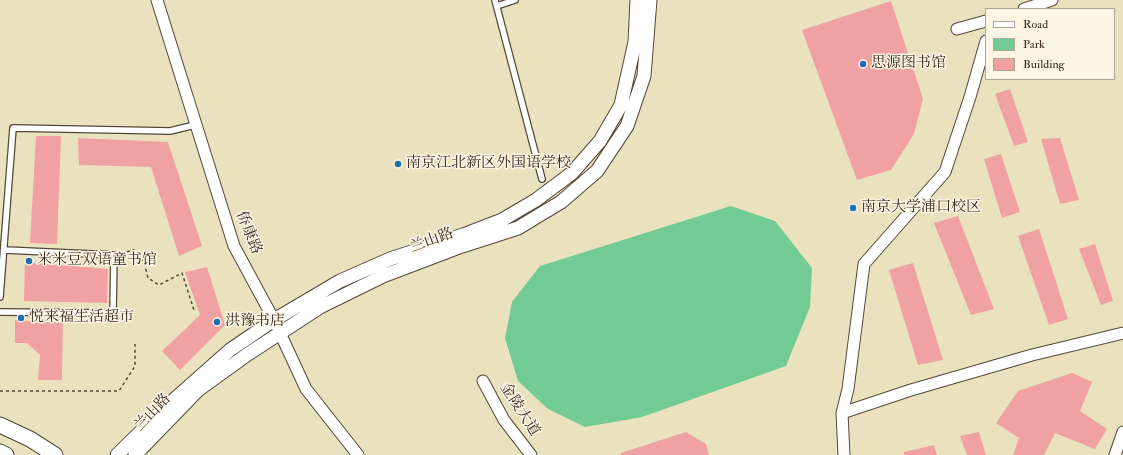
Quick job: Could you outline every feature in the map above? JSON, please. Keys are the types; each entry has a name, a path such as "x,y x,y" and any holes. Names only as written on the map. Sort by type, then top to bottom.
{"main road":[{"path":"0,425 30,439 55,455"},
{"path":"0,452 6,455"}],"street":[{"name":"侨康路","path":"157,0 234,246 274,320 306,389 358,455"},
{"name":"兰山路","path":"117,455 169,404 230,350 274,320 340,281 383,262 463,236 502,220 536,200 572,172 600,141 621,105 635,42 636,0"},
{"name":"兰山路","path":"135,455 198,390 320,307 383,276 462,246 518,228 561,202 597,171 627,126 644,76 650,0"},
{"path":"1027,8 1052,0"},
{"path":"957,29 985,21"},
{"path":"844,455 842,413 848,389 864,264 945,172 970,97 985,44"},
{"path":"842,413 911,390 1032,355 1123,333"},
{"name":"金陵大道","path":"483,381 504,420 531,455"},
{"path":"1115,455 1123,432"}],"lane":[{"path":"495,0 542,179"},
{"path":"497,6 515,0"},
{"path":"0,297 5,250 13,128 170,131 195,125"},
{"path":"0,312 113,313 114,255 5,250"}],"path":[{"path":"114,255 134,250 144,262 148,278 159,285 182,273 194,310"},
{"path":"0,391 119,391 135,366 135,344"}],"green space":[{"path":"731,206 775,221 812,268 810,307 786,366 642,417 585,427 548,409 518,381 505,338 512,302 540,266"}],"building":[{"name":"思源图书馆","path":"891,1 923,99 914,134 891,170 857,180 802,30"},
{"path":"1010,89 1028,142 1014,146 995,94"},
{"path":"36,136 61,136 57,244 30,243"},
{"path":"78,138 168,142 202,246 179,256 151,167 79,165"},
{"path":"1060,138 1079,200 1060,204 1041,139"},
{"path":"1001,154 1020,212 1002,218 984,159"},
{"path":"958,216 994,309 971,315 934,223"},
{"path":"1039,229 1068,319 1049,325 1018,236"},
{"path":"1095,244 1113,301 1101,305 1079,249"},
{"path":"25,262 108,269 107,303 24,301"},
{"path":"913,263 943,360 918,365 889,270"},
{"path":"207,267 225,325 180,370 162,351 200,315 185,272"},
{"path":"15,320 63,323 62,380 38,380 40,355 27,343 15,343"},
{"path":"1072,373 1092,382 1080,411 1107,429 1095,449 1055,433 1044,455 1013,455 1019,438 996,423 1018,391"},
{"path":"686,432 706,444 709,455 621,455 621,453"},
{"path":"979,432 986,455 967,455 960,436"},
{"path":"934,445 937,455 904,455 904,452"}],"place":[{"name":"思源图书馆","path":"863,64"},
{"name":"南京江北新区外国语学校","path":"398,164"},
{"name":"南京大学浦口校区","path":"853,208"},
{"name":"米米豆双语童书馆","path":"29,261"},
{"name":"悦来福生活超市","path":"21,318"},
{"name":"洪豫书店","path":"217,322"}]}
